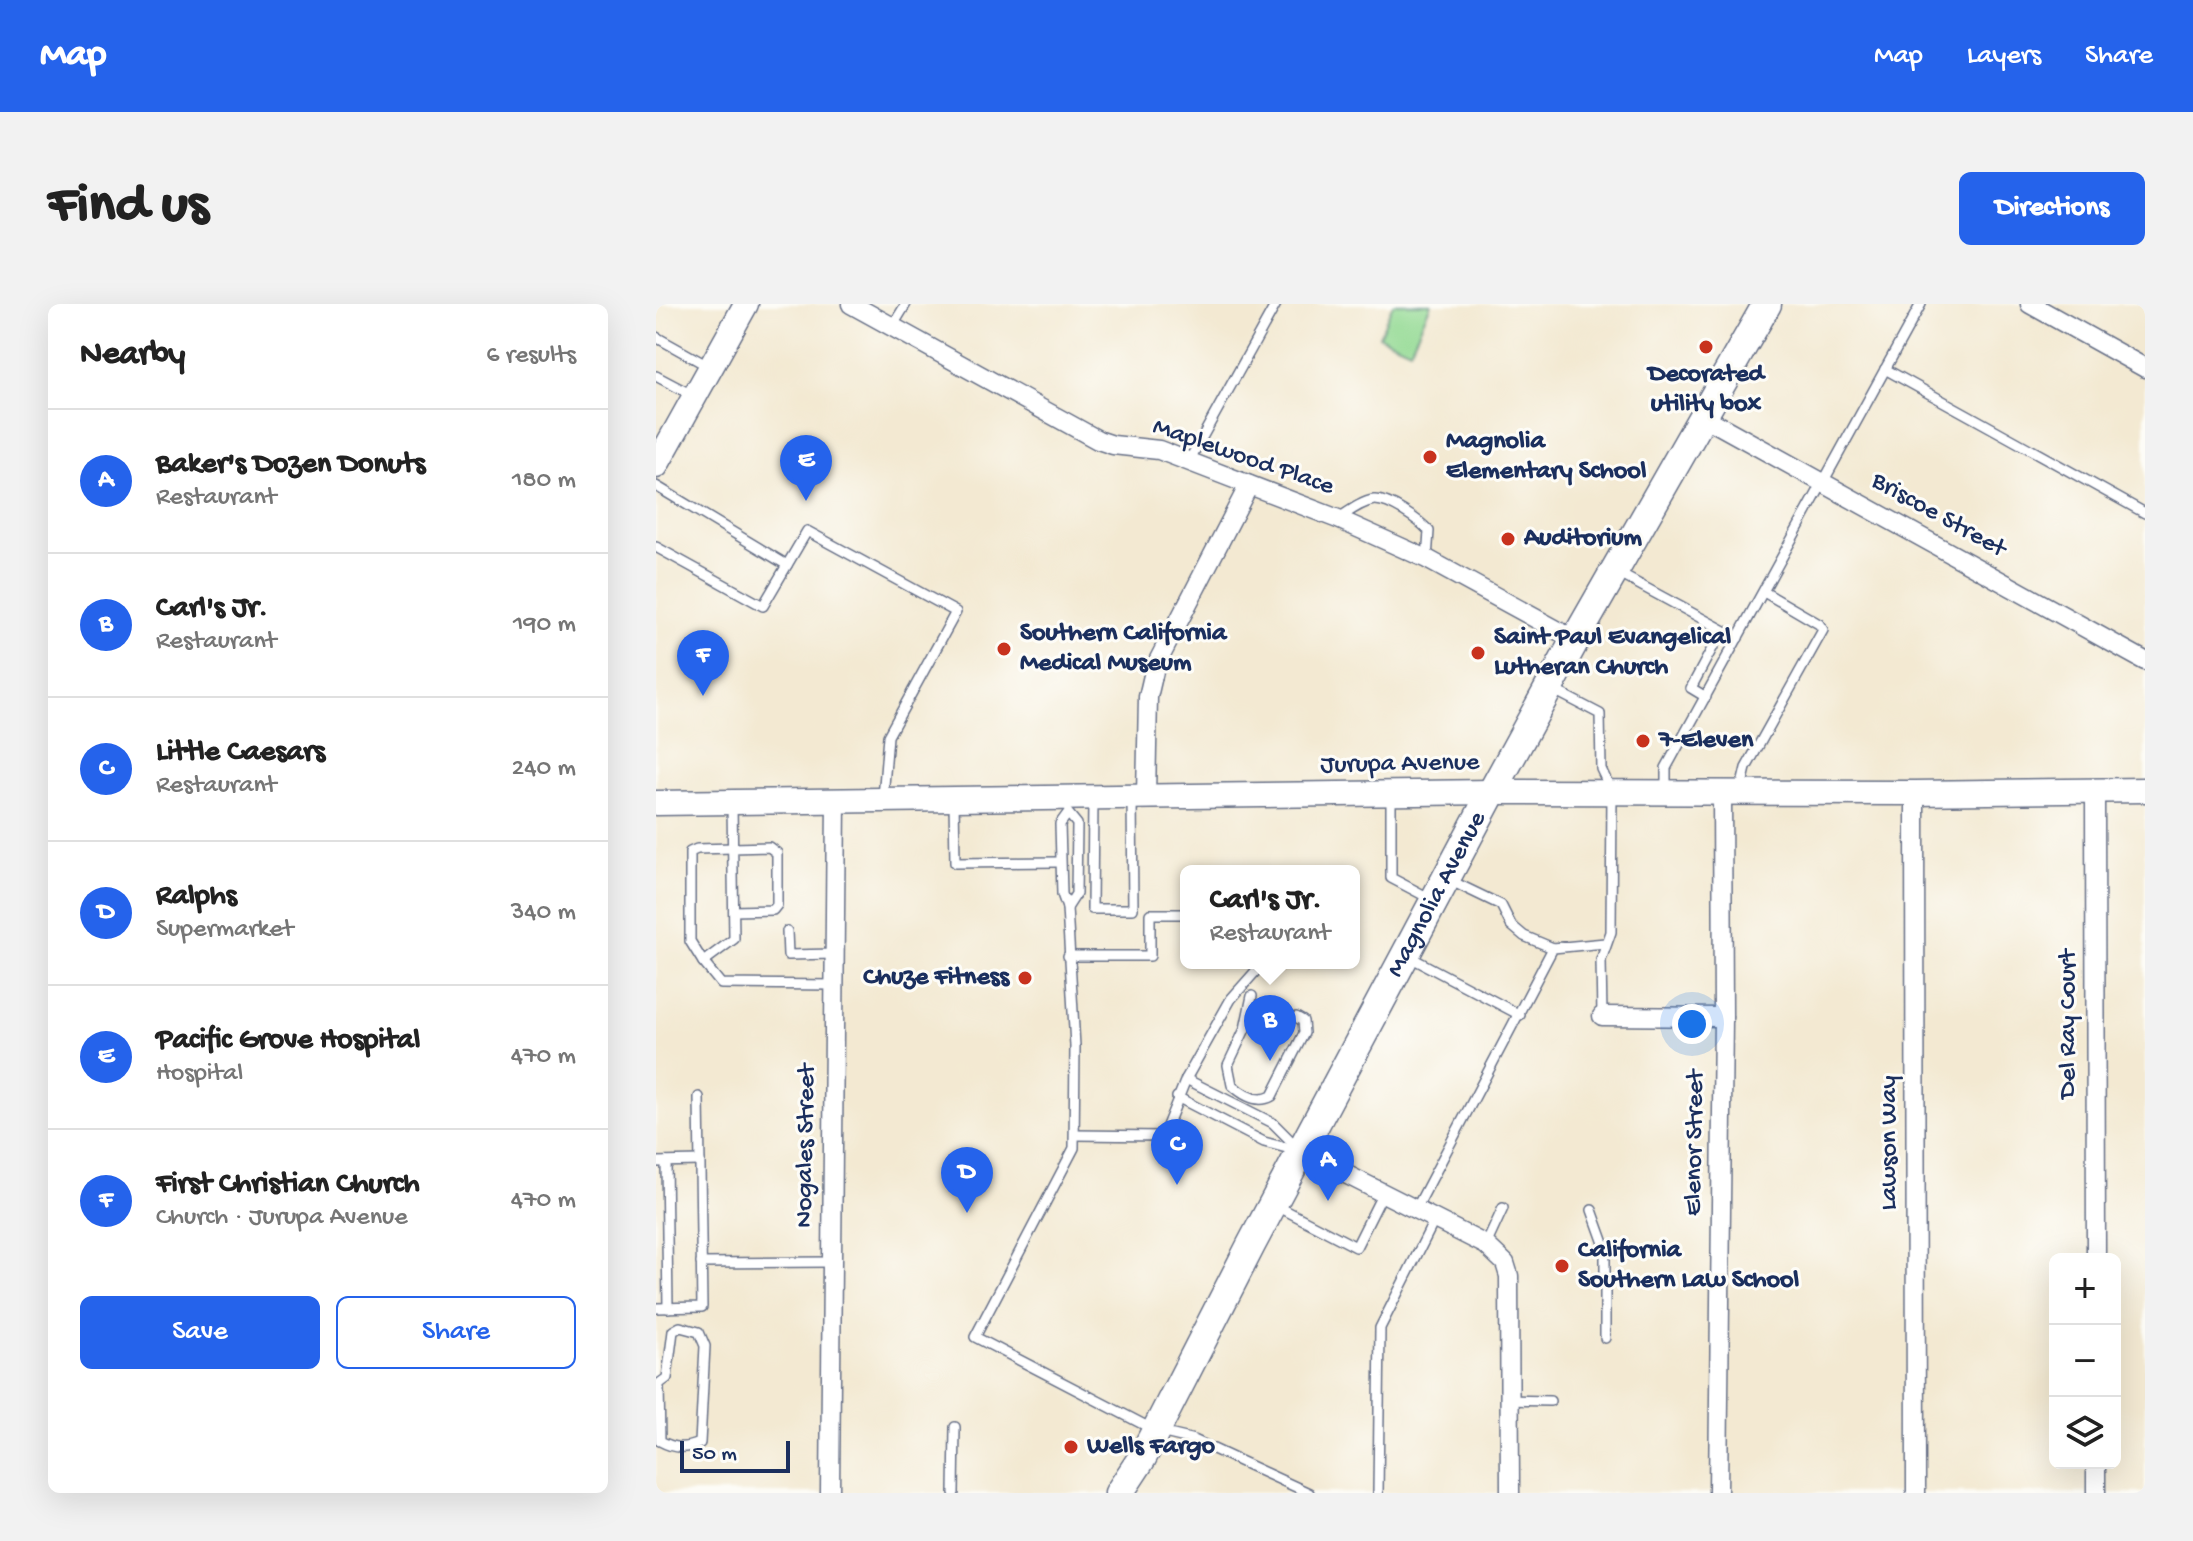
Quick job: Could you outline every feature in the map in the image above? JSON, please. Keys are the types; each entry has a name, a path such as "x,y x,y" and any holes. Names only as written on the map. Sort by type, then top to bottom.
{"main road":[{"path":"656,466 746,304"},
{"name":"Magnolia Avenue","path":"1119,1493 1156,1431 1492,792 1767,304"},
{"name":"Jurupa Avenue","path":"656,803 954,797 1068,805 1093,797 1139,796 2145,790"}],"street":[{"name":"Maplewood Place","path":"851,304 1098,440 1113,445 1159,450 1338,519 1427,559 1575,640"},
{"path":"2030,304 2145,368"},
{"name":"Briscoe Street","path":"1704,417 2145,661"},
{"path":"1139,796 1148,697 1155,667 1249,485"},
{"name":"Del Ray Court","path":"2095,790 2096,1253"},
{"name":"Elenor Street","path":"1718,1493 1723,1017 1731,793"},
{"name":"Lawson Way","path":"1915,793 1916,1493"},
{"name":"Nogales Street","path":"830,1493 836,799"},
{"path":"1602,1016 1723,1017"},
{"path":"1302,1152 1486,1245 1505,1263 1509,1276 1510,1493"},
{"path":"2096,1469 2096,1493"}],"lane":[{"path":"892,327 906,304"},
{"path":"1189,461 1276,304"},
{"path":"1666,792 1666,768 1921,304"},
{"path":"656,337 711,368"},
{"path":"1885,369 2145,513"},
{"path":"656,376 696,397"},
{"path":"656,486 787,565"},
{"path":"1338,519 1365,502 1378,499 1417,518 1429,531 1427,559"},
{"path":"656,547 763,606 807,531 956,612 888,736 883,798"},
{"path":"1615,571 1738,638"},
{"path":"1731,793 1823,630 1819,624 1764,592"},
{"path":"1706,697 1691,688 1722,630"},
{"path":"1550,688 1600,714 1601,769 1612,792 1611,932 1601,960 1602,1016"},
{"path":"1391,793 1391,878 1501,905 1511,925 1524,936 1553,948 1605,943"},
{"path":"1093,797 1092,909 1133,909 1139,796"},
{"path":"954,797 955,863 1060,862"},
{"path":"703,962 734,939 732,801"},
{"path":"1068,805 1060,824 1060,862 1062,894 1067,908 1075,1046 1074,1148 975,1337 1156,1431 1194,1440 1309,1493"},
{"path":"1067,908 1076,894 1077,824 1068,805"},
{"path":"734,911 773,910 777,905 777,853 769,847 697,849 690,852 690,941 721,984 834,985"},
{"path":"1068,956 1150,956 1150,914 1180,914"},
{"path":"787,931 788,955 834,954"},
{"path":"1416,1209 1553,948"},
{"path":"1405,955 1520,1015"},
{"path":"1075,1135 1163,1136 1177,1097 1231,999 1258,969"},
{"path":"1252,996 1245,1029 1228,1070 1232,1085 1253,1098 1264,1100 1272,1096 1304,1033 1303,1021 1296,1017"},
{"path":"1186,1079 1273,1123 1302,1152"},
{"path":"656,1308 702,1307 699,1097"},
{"path":"1177,1097 1264,1142 1302,1152"},
{"path":"668,1308 661,1162 700,1161"},
{"path":"1274,1204 1356,1247 1383,1193"},
{"path":"1486,1245 1503,1208"},
{"path":"1592,1210 1605,1246 1605,1338"},
{"path":"1378,1493 1380,1328 1435,1219"},
{"path":"701,1263 832,1262"},
{"path":"680,1327 699,1332 705,1346 700,1443 689,1448 672,1448 660,1441 657,1386 667,1378 673,1331 680,1327"},
{"path":"1509,1400 1550,1401"},
{"path":"954,1493 955,1427"}],"green space":[{"path":"1393,304 1431,304 1410,350 1379,336"}],"place":[{"name":"Decorated utility box","path":"1706,347"},
{"name":"Magnolia Elementary School","path":"1430,457"},
{"name":"Pacific Grove Hospital","path":"806,501"},
{"name":"Auditorium","path":"1508,539"},
{"name":"Southern California Medical Museum","path":"1004,649"},
{"name":"Saint Paul Evangelical Lutheran Church","path":"1478,653"},
{"name":"First Christian Church","path":"703,696"},
{"name":"7-Eleven","path":"1643,741"},
{"name":"Chuze Fitness","path":"1025,978"},
{"name":"Carl's Jr.","path":"1270,1061"},
{"name":"Little Caesars","path":"1177,1185"},
{"name":"Baker's Dozen Donuts","path":"1328,1201"},
{"name":"Ralphs","path":"967,1213"},
{"name":"California Southern Law School","path":"1562,1266"},
{"name":"Wells Fargo","path":"1071,1447"}]}
